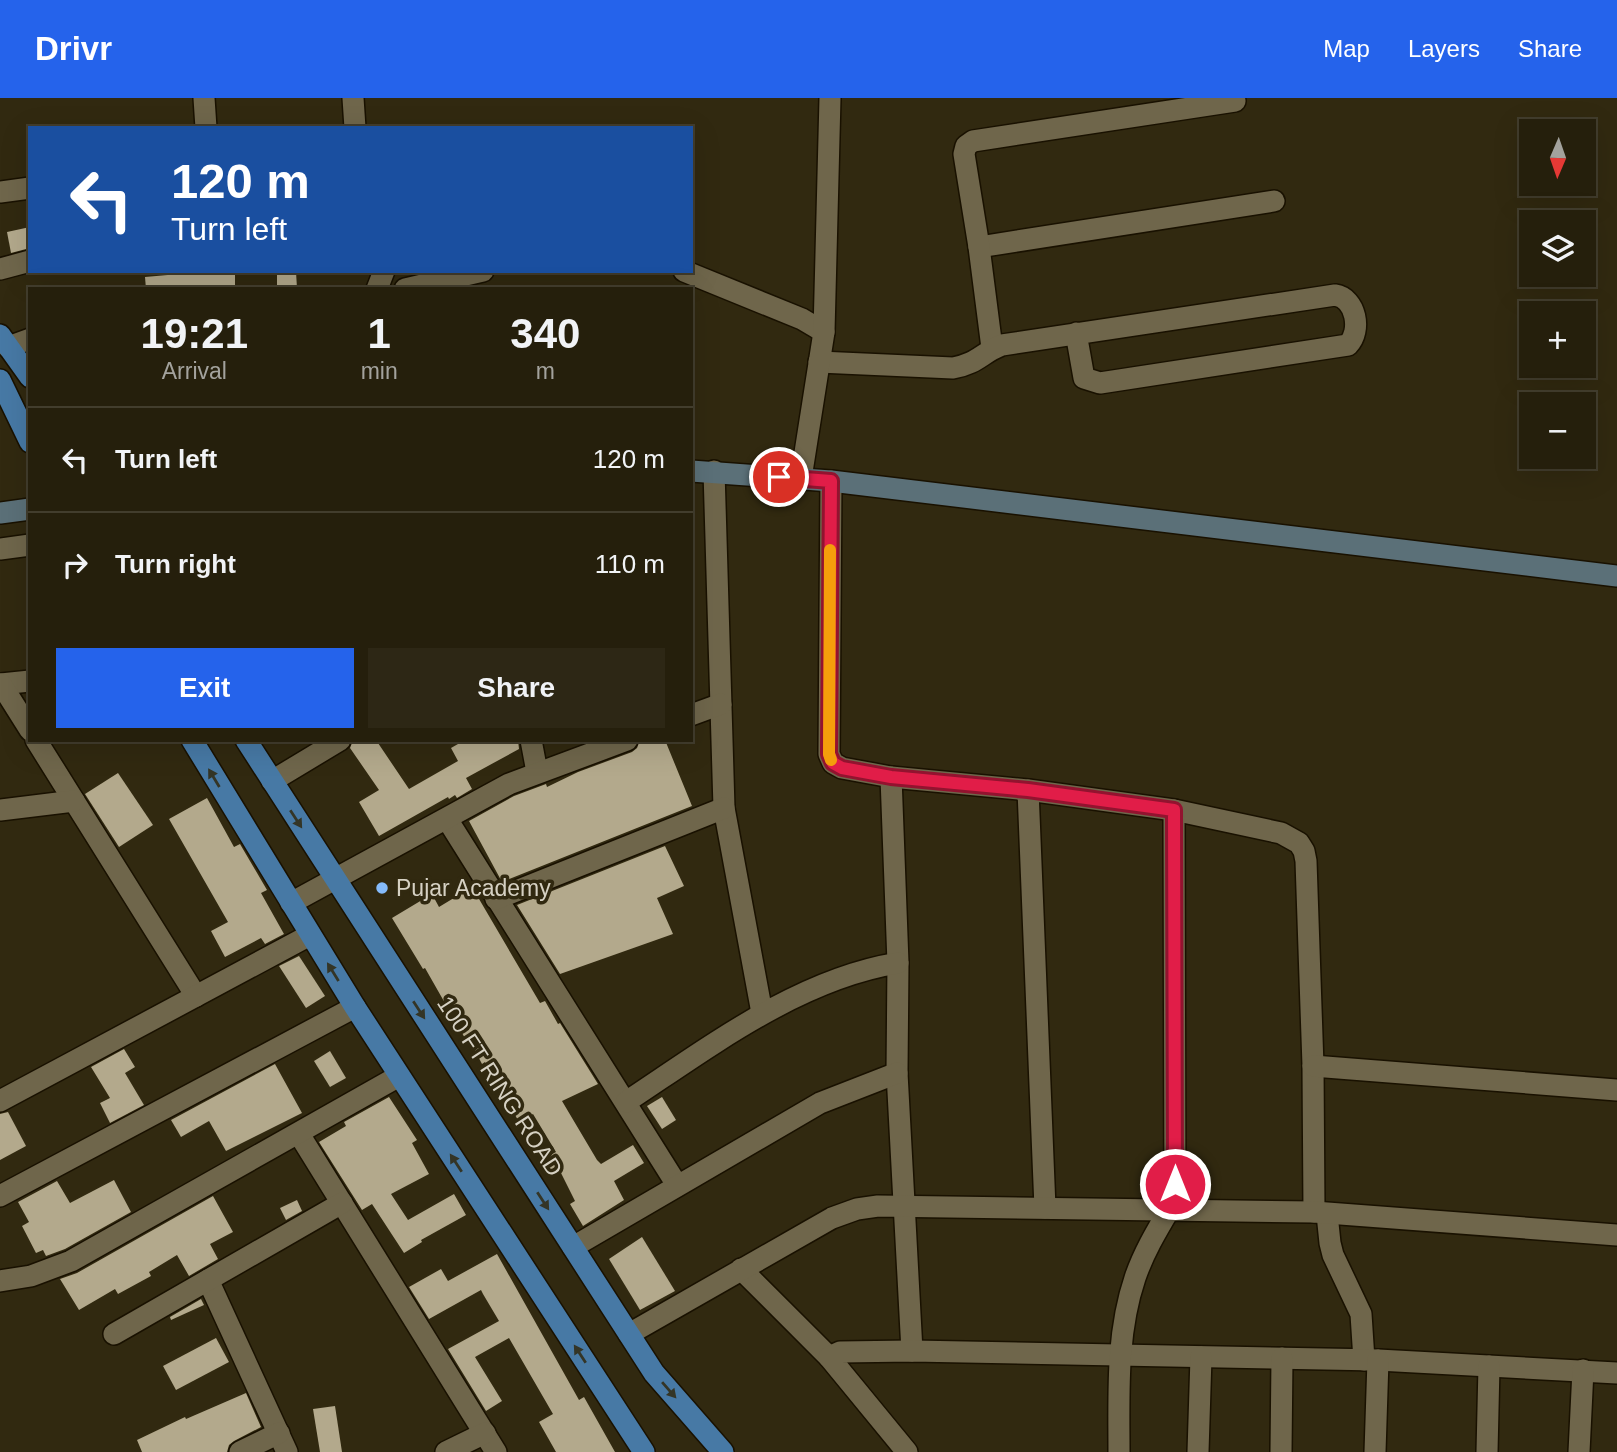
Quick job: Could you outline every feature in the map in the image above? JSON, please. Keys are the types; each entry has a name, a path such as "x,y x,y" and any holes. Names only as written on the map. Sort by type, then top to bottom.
{"main road":[{"path":"4,341 28,374"},
{"path":"0,380 28,438"},
{"path":"193,742 355,1007 644,1452"},
{"name":"100 FT RING ROAD","path":"247,742 654,1373 723,1452"}],"street":[{"path":"204,98 206,126"},
{"path":"353,98 355,126"},
{"path":"801,478 824,332 830,98"},
{"path":"992,348 964,154 969,143 1149,106 1235,101"},
{"path":"0,192 28,188"},
{"path":"979,247 1274,201"},
{"path":"0,269 28,262"},
{"path":"414,287 474,273"},
{"path":"689,273 802,319 824,332"},
{"path":"819,362 953,368 969,365 981,359 992,348 1002,345 1076,333 1335,295 1351,303 1354,315 1353,338 1348,345 1100,383 1084,378 1076,333"},
{"path":"4,341 28,339"},
{"path":"693,471 831,481 1617,576"},
{"path":"714,471 724,808 762,1013"},
{"path":"831,481 829,754 833,763 842,768 891,777 1028,790 1174,810 1282,833 1299,843 1304,851 1320,1213 1333,1255 1361,1314 1371,1360 1375,1452"},
{"path":"0,513 28,509"},
{"path":"0,549 28,545"},
{"path":"28,681 1,684 28,727"},
{"path":"693,714 721,704"},
{"path":"37,742 195,996"},
{"path":"272,781 337,742"},
{"path":"531,742 537,772"},
{"path":"291,903 509,784 620,742"},
{"path":"891,777 898,963 897,1073 912,1351"},
{"path":"1028,790 1045,1208"},
{"path":"0,810 74,801"},
{"path":"496,899 724,808"},
{"path":"1119,1452 1119,1356 1128,1303 1150,1243 1172,1210 1174,810"},
{"path":"447,818 677,1185"},
{"path":"0,1101 310,935"},
{"path":"625,1102 762,1013 857,972 898,963"},
{"path":"0,1196 355,1007"},
{"path":"1313,1066 1617,1090"},
{"path":"573,1247 820,1103 897,1073"},
{"path":"0,1281 31,1276 71,1261 399,1076"},
{"path":"299,1134 496,1452"},
{"path":"114,1334 342,1203"},
{"path":"629,1334 832,1218 856,1209 903,1205 1320,1213 1617,1235"},
{"path":"741,1269 829,1357 907,1452"},
{"path":"208,1280 283,1443 240,1452"},
{"path":"829,1357 840,1352 912,1351 1282,1358 1617,1373"},
{"path":"1198,1452 1201,1357"},
{"path":"1281,1452 1282,1358"},
{"path":"1487,1452 1489,1366"},
{"path":"1579,1452 1583,1370"},
{"path":"446,1452 485,1433"}],"building":[{"path":"28,227 28,249 11,253 7,232"},
{"path":"235,273 235,287 146,287 145,277"},
{"path":"277,273 296,273 297,287 277,287"},
{"path":"352,742 377,742 409,789 458,761 451,748 462,742 518,742 519,749 466,778 472,789 457,798 455,795 449,799 448,797 379,836 359,802 379,790 350,748"},
{"path":"639,742 666,742 692,806 502,882 469,821 514,796 546,784 547,787 637,748"},
{"path":"118,773 153,825 119,847 85,794"},
{"path":"207,798 234,847 240,844 267,890 261,893 284,934 265,944 261,938 225,957 211,931 228,922 169,819"},
{"path":"665,846 684,886 657,898 673,934 560,974 517,905"},
{"path":"472,887 540,1003 545,1001 598,1084 562,1101 597,1160 601,1164 633,1145 644,1163 614,1181 624,1200 583,1226 570,1204 575,1201 561,1173 553,1177 543,1159 556,1152 533,1114 519,1122 485,1062 482,1064 469,1039 466,1040 425,968 423,969 392,918 432,894 439,907"},
{"path":"299,956 325,996 306,1008 279,966"},
{"path":"124,1049 135,1067 125,1073 144,1105 110,1123 100,1103 110,1098 91,1067"},
{"path":"330,1051 346,1078 330,1087 314,1061"},
{"path":"275,1064 302,1113 226,1151 209,1121 181,1137 171,1120"},
{"path":"389,1097 417,1140 412,1143 429,1174 391,1194 408,1220 454,1194 466,1215 421,1240 422,1242 404,1253 372,1204 362,1210 319,1142 346,1126 344,1122"},
{"path":"662,1097 676,1120 662,1129 647,1106"},
{"path":"8,1112 26,1146 0,1160 0,1114"},
{"path":"114,1180 131,1212 65,1249 46,1256 43,1250 36,1253 22,1226 29,1222 18,1202 57,1181 70,1203"},
{"path":"213,1196 233,1232 210,1244 218,1259 189,1276 177,1255 149,1272 151,1276 118,1294 115,1289 79,1310 60,1279 77,1273"},
{"path":"297,1200 302,1211 286,1220 280,1208"},
{"path":"642,1237 675,1291 640,1310 609,1259"},
{"path":"497,1254 579,1400 584,1397 615,1452 556,1452 539,1422 553,1414 509,1338 475,1357 502,1401 486,1411 448,1349 499,1321 481,1290 429,1319 409,1287 441,1269 448,1281"},
{"path":"201,1299 204,1305 171,1320 170,1317"},
{"path":"216,1338 229,1362 176,1390 163,1366"},
{"path":"246,1393 261,1427 234,1441 227,1452 142,1452 137,1440 185,1417 186,1419"},
{"path":"335,1406 342,1452 320,1452 313,1409"}],"slow traffic":[{"path":"830,550 831,760"}],"place":[{"name":"Pujar Academy","path":"382,888"}],"route":[{"path":"779,477 831,481 829,754 833,763 842,768 891,777 1028,790 1174,810 1175,1184"}]}
